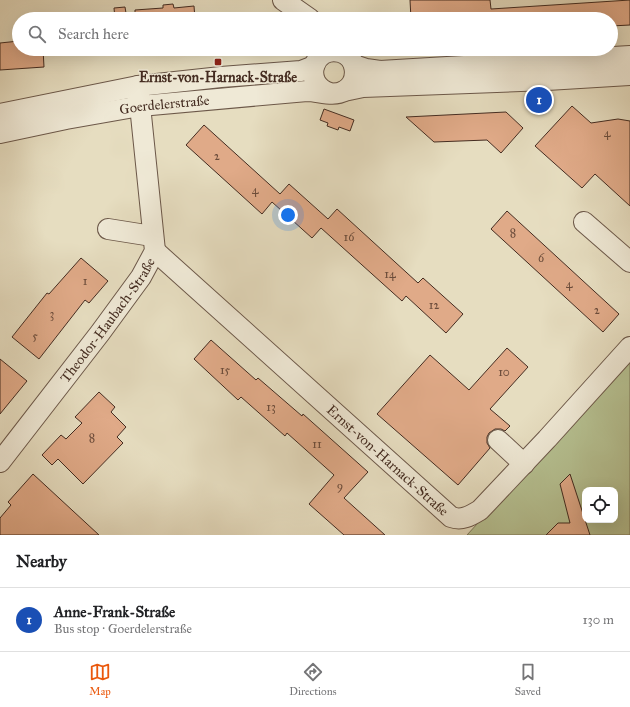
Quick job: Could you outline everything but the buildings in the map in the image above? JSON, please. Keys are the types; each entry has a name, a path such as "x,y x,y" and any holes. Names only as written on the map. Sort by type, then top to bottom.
{"street":[{"path":"286,2 296,12"},
{"path":"286,2 300,12"},
{"path":"316,58 313,76 315,81 321,89 337,92 350,86 354,80 355,72 347,56"},
{"name":"Goerdelerstraße","path":"347,56 366,69 380,71 630,56"},
{"name":"Goerdelerstraße","path":"0,114 138,86 221,77 301,71 316,58"},
{"name":"Goerdelerstraße","path":"0,133 66,119 140,106 307,91 337,92 363,87 547,80 630,75"},
{"name":"Theodor-Haubach-Straße","path":"0,462 141,277 153,243 138,86"},
{"path":"584,222 630,262"},
{"path":"108,229 153,243"},
{"name":"Ernst-von-Harnack-Straße","path":"153,243 450,517 456,519 466,518 480,510 524,464 630,347"},
{"path":"498,440 524,464"}],"green space":[{"path":"630,357 630,535 467,535"}],"place":[{"name":"Ernst-von-Harnack-Straße","path":"218,62"},
{"name":"Anne-Frank-Straße","path":"539,100"}]}
